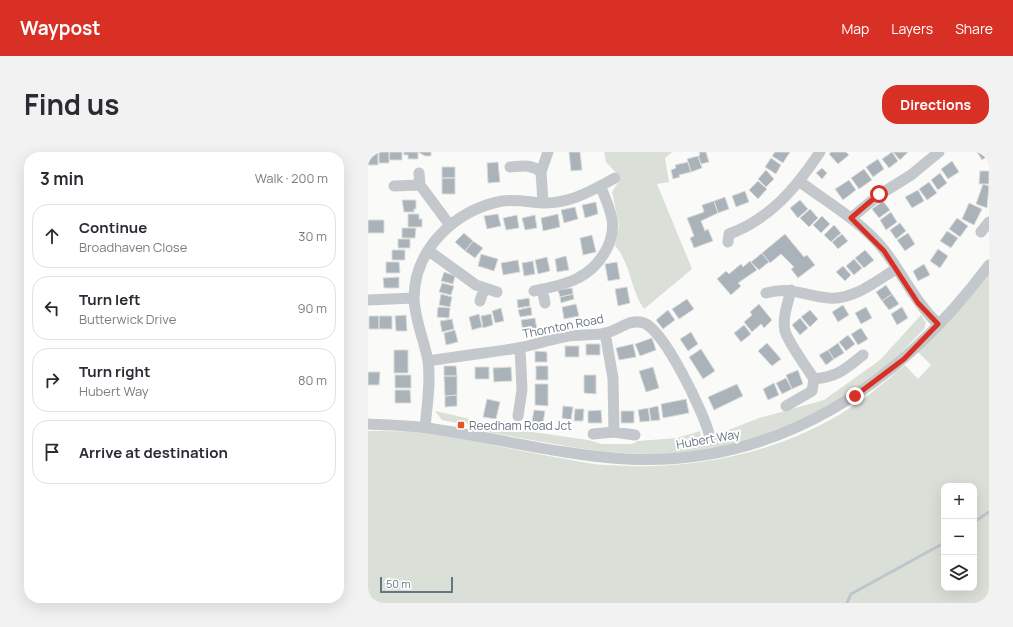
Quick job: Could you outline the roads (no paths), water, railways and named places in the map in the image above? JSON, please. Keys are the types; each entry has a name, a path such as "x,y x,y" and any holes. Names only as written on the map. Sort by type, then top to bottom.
{"street":[{"path":"543,203 541,172 548,152"},
{"path":"851,218 879,194 911,175 939,152"},
{"path":"728,242 729,234 764,217 779,204 799,181 818,153"},
{"path":"510,167 535,167 541,172"},
{"path":"419,173 420,185 449,224"},
{"path":"425,427 428,389 428,361 416,317 414,298 419,272 429,251 440,234 449,224 474,210 493,203 519,200 543,203 569,200 600,187 615,178"},
{"path":"799,181 851,218 884,251 918,303 938,324"},
{"path":"394,186 420,185"},
{"path":"545,303 538,290 578,278 598,261 606,249 612,236 613,221 600,187"},
{"path":"981,232 989,222"},
{"path":"429,251 476,285 484,289 497,292"},
{"name":"Hubert Way","path":"368,424 425,427 591,456 625,459 661,460 726,451 774,437 800,427 855,396 904,359 961,300 989,265"},
{"path":"766,293 784,289 830,298 840,297 857,292 896,269"},
{"path":"480,301 484,289"},
{"path":"786,406 812,391 814,379 788,338 785,330 785,319 791,290"},
{"path":"368,300 414,298"},
{"name":"Thornton Road","path":"428,361 520,348 568,336 605,334 631,322 643,323 652,328 661,339 693,394 706,421 709,434"},
{"path":"605,334 613,378 614,432"},
{"path":"518,416 522,390 520,348"},
{"path":"814,379 829,378 838,374 863,355"},
{"path":"593,434 614,432 635,435"}],"waterway":[{"path":"977,520 989,512"},
{"path":"847,603 851,594 941,545"}],"place":[{"name":"Reedham Road Jct","path":"461,425"}]}
